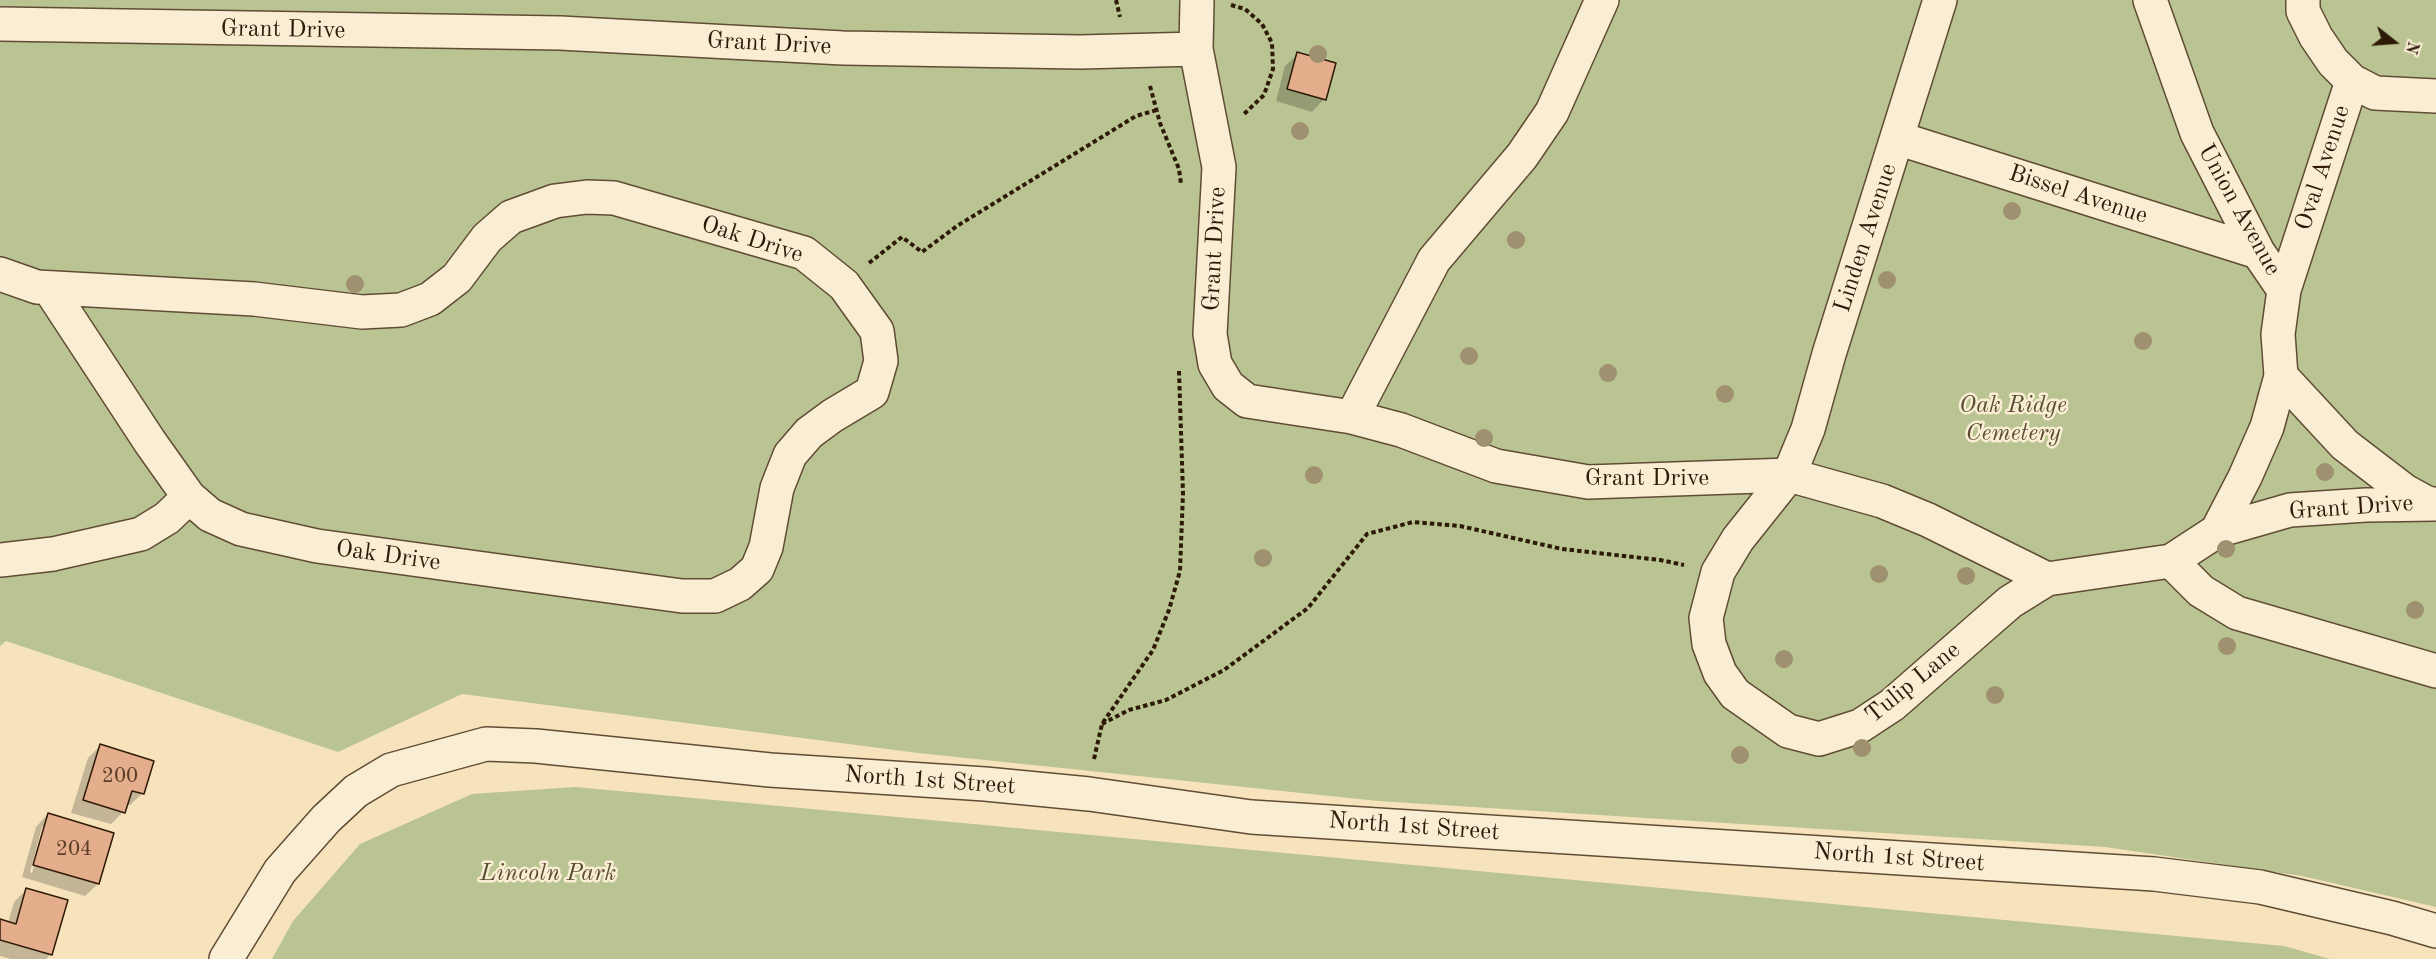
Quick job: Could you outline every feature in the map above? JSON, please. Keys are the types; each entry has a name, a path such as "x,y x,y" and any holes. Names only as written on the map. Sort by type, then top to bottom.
{"street":[{"path":"1352,417 1434,260 1522,156 1552,112 1602,0"},
{"name":"Linden Avenue","path":"1789,476 1808,429 1829,354 1940,0"},
{"name":"Union Avenue","path":"2150,0 2197,133 2258,252 2284,290 2278,334 2281,376 2267,427 2245,477 2217,531"},
{"name":"Oval Avenue","path":"2303,0 2303,11 2316,37 2333,62 2352,81 2375,93 2436,96"},
{"path":"1196,49 1197,1"},
{"name":"Grant Drive","path":"0,24 560,33 843,48 1080,52 1196,49 1219,166 1210,334 1215,364 1228,386 1247,401 1352,417 1401,430 1496,466 1587,482 1789,476 1882,501 1928,520 2047,579 2170,561 2217,531 2290,510 2432,504"},
{"name":"Oval Avenue","path":"2284,290 2352,81"},
{"name":"Bissel Avenue","path":"1897,138 2258,252"},
{"name":"Oak Drive","path":"0,274 37,287 254,299 362,312 401,310 430,299 457,278 487,238 511,217 555,201 587,197 614,198 804,254 844,285 877,331 881,361 872,392 808,433 790,455 777,488 766,547 757,569 740,585 715,596 682,596 317,546 241,529 210,515 189,497 49,288"},
{"path":"2281,376 2344,444 2405,491 2432,504"},
{"name":"Tulip Lane","path":"1789,476 1738,539 1718,572 1707,618 1709,644 1720,673 1735,694 1788,731 1819,739 1860,726 1892,705 2010,602 2047,579"},
{"path":"0,560 53,554 141,534 167,518 189,497"},
{"path":"2170,561 2201,591 2237,613 2436,671"},
{"name":"North 1st Street","path":"226,959 280,871 326,819 356,791 392,770 486,744 536,746 770,770 985,784 1089,795 1251,817 2154,874 2260,887 2392,918 2436,931"}],"path":[{"path":"1197,1 1228,4 1245,9 1262,24 1272,43 1273,69 1264,95 1245,113 1212,133"},
{"path":"1149,85 1156,110 1179,169 1182,187"},
{"path":"862,268 902,237 922,252 957,226 1128,121 1156,110"},
{"path":"1093,764 1102,724 1153,650 1169,610 1180,571 1183,493 1179,367"},
{"path":"1102,724 1129,710 1166,700 1224,670 1308,608 1367,534 1413,522 1460,526 1562,549 1660,560 1718,572"}],"green space":[{"name":"Oak Ridge Cemetery","path":"0,0 2436,0 2436,907 2302,876 2105,847 1378,801 918,753 462,694 338,752 6,641 0,646"},
{"name":"Lincoln Park","path":"575,787 2284,946 2330,959 272,959 293,921 360,844 472,794"}],"building":[{"path":"1297,52 1336,63 1326,100 1287,89"},
{"path":"100,744 154,761 144,794 132,791 125,813 83,800"},
{"path":"48,813 114,833 99,884 33,865"},
{"path":"26,888 68,900 52,955 0,940 0,919 16,924"}]}
